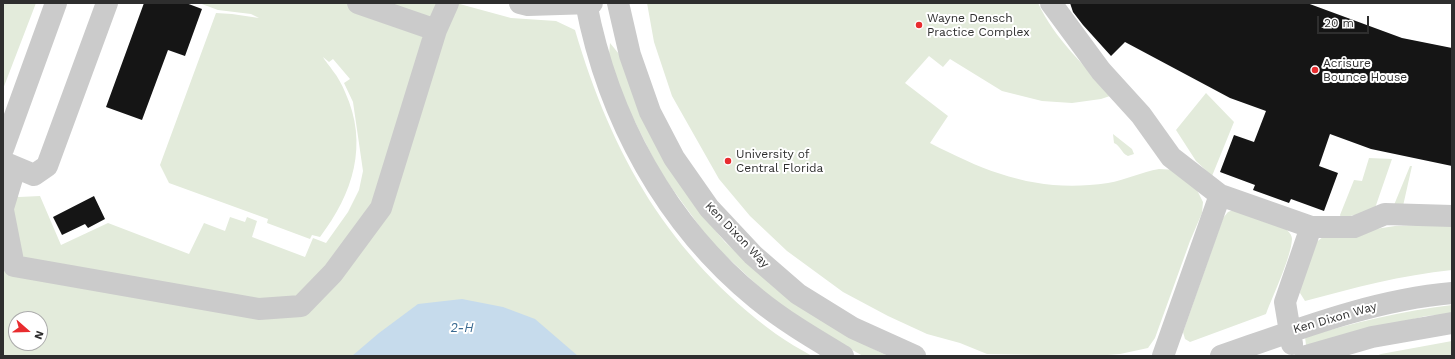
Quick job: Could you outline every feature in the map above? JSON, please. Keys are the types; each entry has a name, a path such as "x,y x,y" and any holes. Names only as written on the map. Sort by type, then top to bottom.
{"street":[{"path":"3,149 56,3"},
{"path":"107,3 47,166 34,175 9,165 3,209 14,266 259,309 301,306 333,273 381,208 436,30 448,3"},
{"path":"358,3 436,30"},
{"path":"520,3 528,5 588,3 598,56 616,106 637,153 659,190 684,225 722,266 756,299 795,327 843,356"},
{"name":"Ken Dixon Way","path":"618,3 630,55 650,112 674,158 709,208 753,255 798,294 853,328 914,356"},
{"path":"1052,3 1101,72 1141,115 1171,157 1220,195 1311,227 1354,227 1385,214 1452,216"},
{"path":"1163,356 1220,195"},
{"path":"1295,356 1285,302 1311,227"},
{"name":"Ken Dixon Way","path":"1221,356 1311,323 1384,304 1452,293"},
{"path":"1306,356 1372,337 1452,323"}],"green space":[{"path":"3,3 36,3 3,89"},
{"path":"199,3 456,3 511,18 556,21 575,30 590,76 607,120 627,161 649,200 675,236 705,271 738,303 776,334 812,356 3,356 3,191 19,197 40,196 61,245 108,223 189,254 204,223 225,231 230,217 245,222 247,217 257,221 252,237 305,257 313,238 326,243 348,212 359,190 363,171 353,102 344,83 350,79 333,59 329,62 323,57 340,81 352,111 356,131 356,149 354,168 349,186 332,221 320,237 312,235 310,239 267,223 268,219 169,183 160,165 216,13 259,18 251,14 218,10"},
{"path":"647,3 1038,3 1053,29 1062,41 1081,63 1113,95 1101,99 1072,103 1042,101 1002,91 950,59 943,67 929,56 905,83 948,116 930,143 973,164 994,172 1037,183 1083,185 1114,182 1159,169 1177,170 1197,190 1203,202 1202,213 1190,241 1155,338 1148,348 1120,354 1095,356 987,354 960,343 927,334 888,316 843,292 787,251 750,216 719,179 672,96 654,42"},
{"path":"610,43 619,54 700,212 725,242 776,289 843,334 888,356 863,356 806,324 772,299 711,242 660,172 623,98 609,55"},
{"path":"1206,93 1234,122 1212,176 1196,161 1176,130"},
{"path":"1113,134 1132,149 1134,154 1128,156 1124,153 1114,143"},
{"path":"1369,158 1392,159 1374,211 1341,218 1340,215 1354,180 1362,181"},
{"path":"1410,166 1412,166 1403,206 1394,205"},
{"path":"1233,210 1286,229 1291,235 1291,247 1266,314 1190,342 1185,339 1183,332 1223,218 1228,212"},
{"path":"1452,224 1452,270 1396,279 1305,301 1300,293 1301,285 1315,243 1323,237 1395,226"},
{"path":"1452,305 1452,314 1426,316 1306,345 1305,337 1359,322 1396,314"},
{"path":"1452,341 1452,356 1376,356 1381,354"}],"water":[{"name":"2-H","path":"462,299 503,307 535,319 578,356 352,356 379,333 418,304"}],"building":[{"path":"144,3 186,3 202,9 185,56 168,50 142,120 106,107"},
{"name":"Acrisure Bounce House","path":"1070,3 1307,3 1402,38 1452,48 1452,166 1371,149 1330,134 1319,166 1338,173 1324,211 1291,199 1289,203 1253,190 1255,185 1220,172 1234,135 1254,142 1266,111 1230,98 1125,42 1111,56 1083,25 1073,12"},
{"path":"94,196 105,219 88,228 85,224 62,235 53,217"}],"place":[{"name":"Wayne Densch Practice Complex","path":"919,25"},
{"name":"Acrisure Bounce House","path":"1315,70"},
{"name":"University of Central Florida","path":"728,161"}]}
